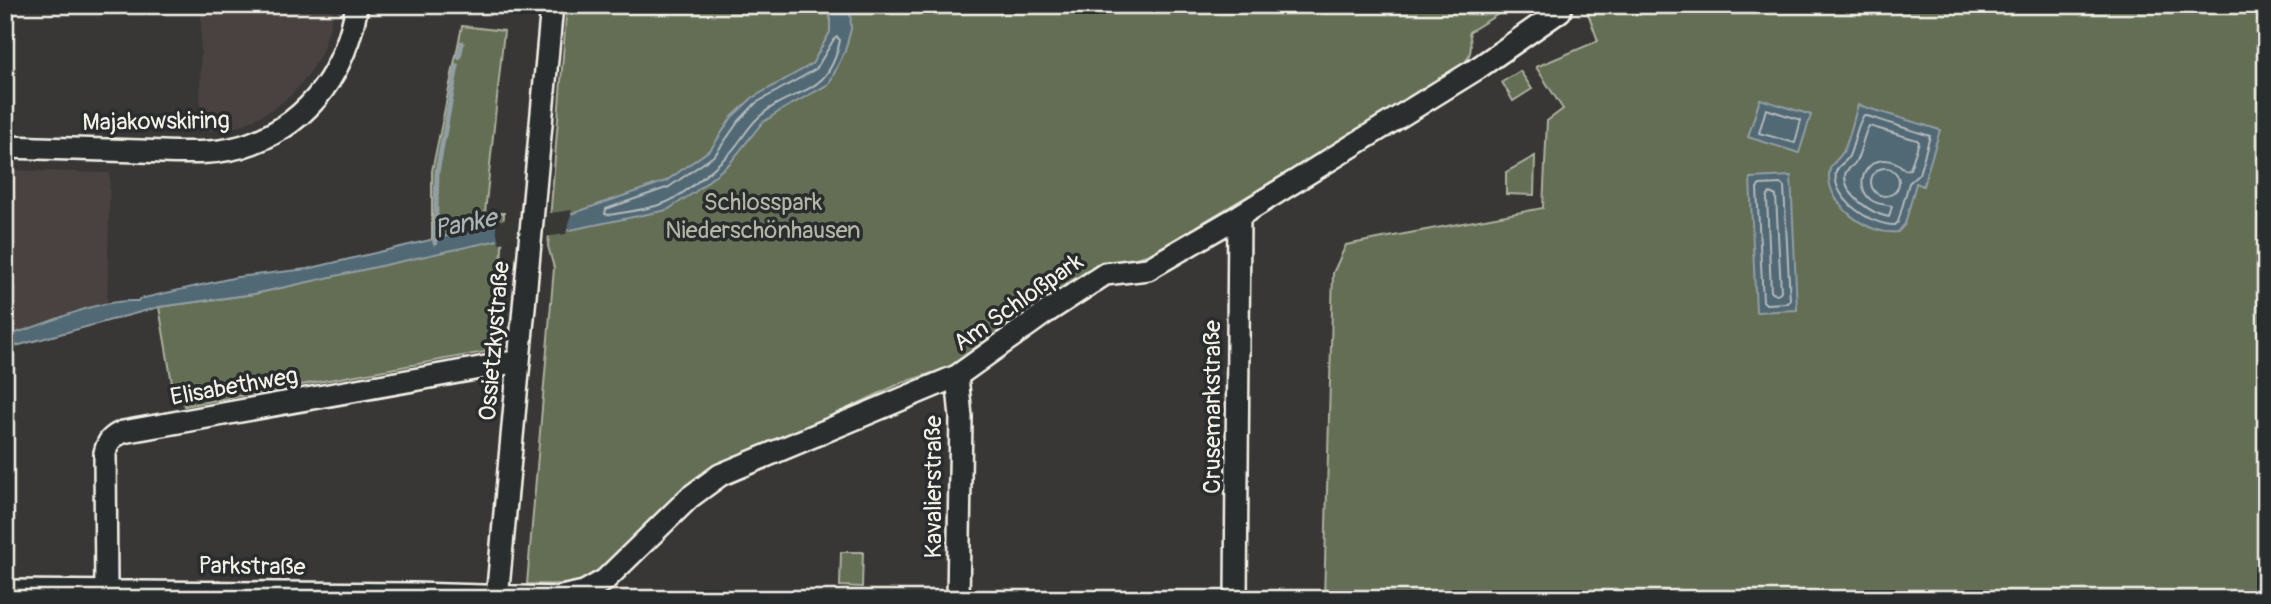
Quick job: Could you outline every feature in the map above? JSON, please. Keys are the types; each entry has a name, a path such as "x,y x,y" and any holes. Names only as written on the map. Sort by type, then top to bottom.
{"street":[{"name":"Majakowskiring","path":"5,147 191,152 230,149 250,144 297,116 328,83 345,52 357,5"},
{"name":"Ossietzkystraße","path":"497,597 552,5"},
{"name":"Am Schloßpark","path":"497,597 557,598 575,595 598,585 690,497 720,475 957,376 1105,274 1148,269 1478,68 1560,11"},
{"name":"Crusemarkstraße","path":"1236,599 1239,216"},
{"name":"Elisabethweg","path":"106,591 105,453 113,436 123,432 519,361"},
{"name":"Kavalierstraße","path":"957,376 961,417 958,599"},
{"name":"Parkstraße","path":"5,591 497,597"}],"shaded area":[{"path":"201,5 333,5 330,27 321,54 307,77 292,94 275,108 245,124 229,129 200,132"},
{"path":"5,170 110,173 107,304 74,311 35,328 5,336"}],"green space":[{"name":"Schlosspark Niederschönhausen","path":"567,5 1513,5 1469,32 1470,52 1459,70 1150,254 1099,268 1039,303 951,367 901,383 836,414 718,463 595,575 570,583 527,584 554,268 548,246"},
{"path":"1585,5 2266,5 2266,599 1324,599 1333,273 1346,245 1543,208 1547,121 1563,109 1536,67 1598,41"},
{"path":"462,26 504,31 485,213 504,213 496,350 184,406 183,400 175,401 159,307 254,294 424,255 432,238 432,171"},
{"path":"1520,71 1532,89 1513,101 1502,82"},
{"path":"1535,156 1534,195 1506,194 1506,172"},
{"path":"841,552 863,552 862,587 840,586"}],"water":[{"path":"830,5 850,5 851,29 845,51 829,84 762,123 730,163 695,192 667,210 570,230 498,240 254,294 159,307 5,349 5,336 87,308 121,301 138,301 237,277 307,269 498,224 574,213 666,181 711,149 732,117 752,98 812,64 830,32"},
{"path":"1760,99 1811,115 1799,153 1748,137"},
{"path":"1858,105 1940,130 1923,186 1916,183 1905,224 1898,232 1875,229 1852,217 1835,198 1830,187 1830,168 1845,147"},
{"path":"1791,176 1797,310 1756,312 1750,178"}],"pier":[{"path":"572,210 566,234 499,243 495,221"}],"waterway":[{"path":"459,57 462,43"},
{"name":"Panke","path":"435,243 437,172 457,66"}]}
